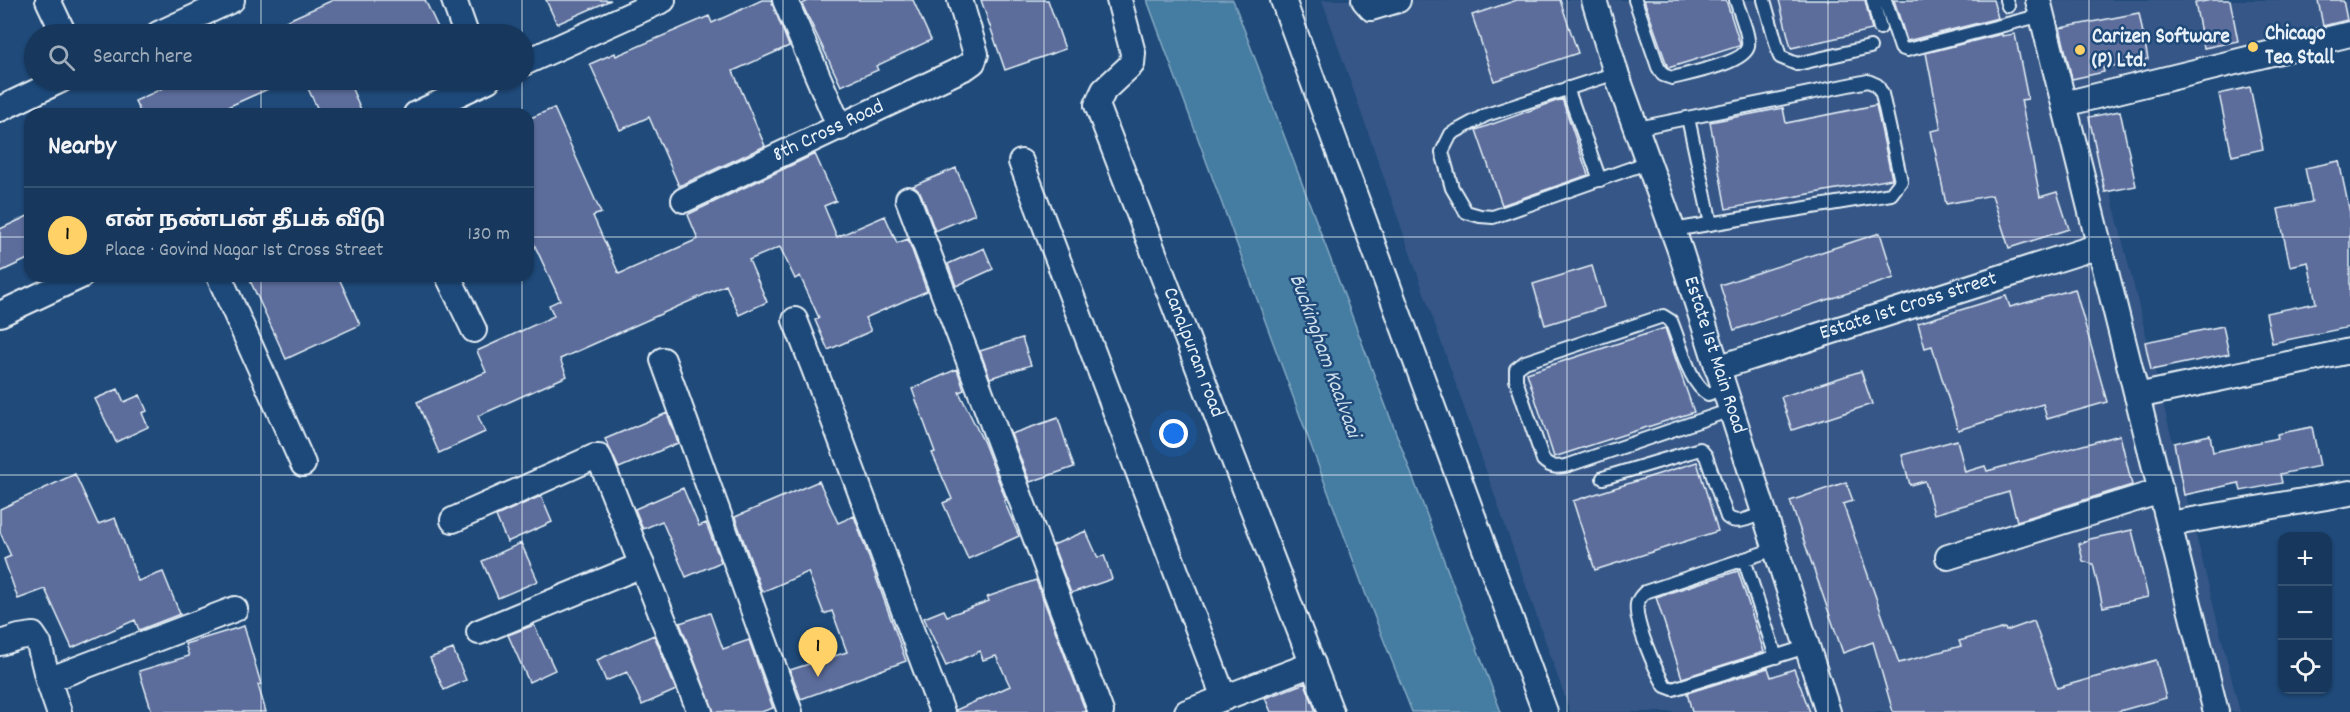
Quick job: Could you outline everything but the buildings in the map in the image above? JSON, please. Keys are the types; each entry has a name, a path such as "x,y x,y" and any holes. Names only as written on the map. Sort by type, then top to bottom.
{"street":[{"path":"48,0 59,24"},
{"path":"180,24 232,0"},
{"path":"454,0 462,24"},
{"path":"534,58 663,0"},
{"path":"785,0 840,128"},
{"name":"8th Cross Road","path":"684,200 840,128 973,62 976,54 960,0"},
{"name":"Canalpuram road","path":"1119,0 1133,53 1132,64 1104,90 1097,105 1331,712"},
{"path":"1282,0 1545,712"},
{"path":"1370,4 1398,0"},
{"name":"Estate 1st Main Road","path":"1594,0 1616,73 1638,128 1673,230 1828,712"},
{"path":"2040,7 2216,712"},
{"path":"2064,104 2350,34"},
{"path":"0,109 40,90"},
{"path":"428,108 465,90"},
{"path":"1021,162 1224,698"},
{"path":"908,199 1101,712"},
{"name":"Estate 1st Cross street","path":"1724,389 2100,246"},
{"path":"0,314 68,282"},
{"path":"222,282 303,464"},
{"path":"451,282 474,330"},
{"path":"795,320 832,413 942,712"},
{"path":"2137,396 2350,351"},
{"path":"663,360 790,712"},
{"path":"453,520 594,457 599,457 700,712"},
{"path":"1948,557 2161,491"},
{"path":"2169,524 2350,493"},
{"path":"479,632 642,565"},
{"path":"48,680 235,609"},
{"path":"0,643 19,637 33,636 39,644 59,712"},
{"path":"1187,712 1313,664"}],"lane":[{"path":"1635,0 1658,67 1663,75 1672,78 1733,60 1745,53 1749,45 1736,0"},
{"path":"1764,0 1779,57 1797,64 1870,47"},
{"path":"1873,0 1880,28"},
{"path":"1885,0 1897,41 1901,48 1907,50 2040,7"},
{"path":"1616,73 1486,115 1451,134 1442,152 1452,188 1466,212 1493,217 1649,162"},
{"path":"1638,128 1868,81 1877,85 1882,94 1901,181 1891,194 1673,230"},
{"path":"1567,88 1600,180"},
{"path":"1688,118 1711,224"},
{"path":"1663,316 1671,321 1692,375 1701,390 1708,394 1724,389 1569,465 1558,467 1549,466 1543,460 1516,380 1516,369 1526,362 1663,316"},
{"path":"1603,478 1700,449 1706,456 1727,517 1732,521 1739,521 1763,513"},
{"path":"1774,549 1645,592 1638,600 1636,607 1646,646 1665,686 1673,689 1806,647"},
{"path":"1744,559 1776,657"}],"shaded area":[{"path":"1322,0 2350,0 2350,43 2087,98 2240,712 1570,712"}],"water":[{"name":"Buckingham Kaalvaai","path":"1147,0 1233,0 1501,712 1412,712 1366,595"}],"place":[{"name":"Chicago Tea Stall","path":"2253,47"},
{"name":"Carizen Software (P) Ltd.","path":"2080,50"},
{"name":"என் நண்பன் தீபக் வீடு","path":"818,677"}]}
